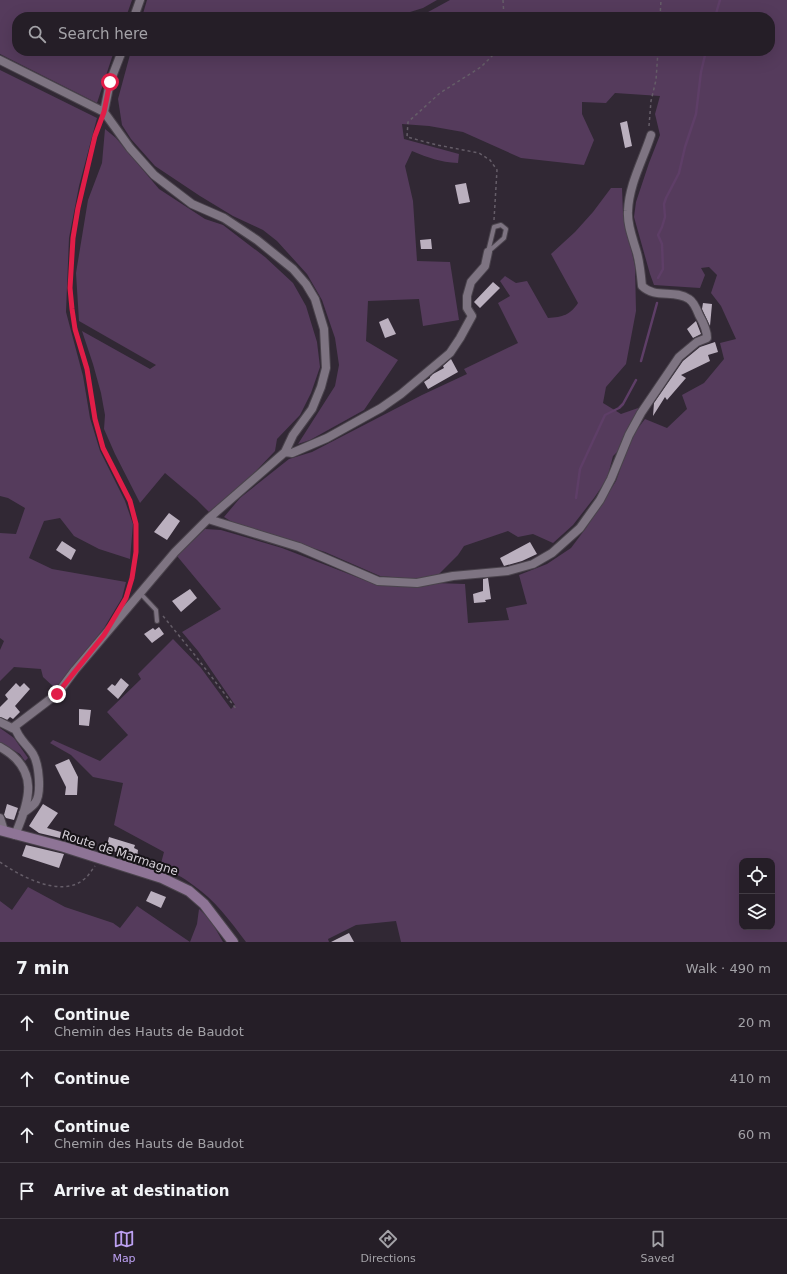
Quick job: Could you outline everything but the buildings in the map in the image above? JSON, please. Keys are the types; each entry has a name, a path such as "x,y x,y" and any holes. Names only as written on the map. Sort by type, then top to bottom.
{"street":[{"path":"136,12 140,0"},
{"path":"104,112 110,82 120,56"},
{"path":"0,60 104,112 130,148 154,175 192,204 224,218 257,240 293,269 306,284 315,299 324,329 326,368 321,387 312,409 293,435 285,452 208,519 175,552 80,664 57,694 15,726 17,733 33,755 38,768 39,788 36,802 23,813"},
{"path":"208,519 299,547 378,581 417,583 454,576 508,571 533,564 552,553 580,528 604,493 629,435 641,413 680,357 697,342 707,338 702,321 689,299 680,296 647,292 642,286 640,270 631,235 628,212 630,193 651,135"},
{"path":"285,452 292,453 327,438 381,408 450,353 472,316 467,308 467,296 471,282 485,266 488,252"},
{"path":"0,722 16,730"},
{"path":"0,747 16,758 28,780 27,799 15,835"},
{"path":"0,818 2,831"},
{"name":"Route de Marmagne","path":"2,831 64,847 162,878 190,891 204,904 233,942"}],"lane":[{"path":"501,226 506,229 504,238 488,252 494,227 501,226"},
{"path":"140,593 156,610 157,621"}],"path":[{"path":"503,0 504,12"},
{"path":"660,0 660,12"},
{"path":"492,56 482,67 440,93 408,122 407,137 437,145 479,153 490,160 497,170 494,227"},
{"path":"651,135 649,126 651,101 656,80 658,56"},
{"path":"104,112 95,136 78,208 73,238 70,288 75,329 87,369 95,419 103,448 130,501 136,524 136,552 133,572 126,598"},
{"path":"156,610 194,654 237,710"},
{"path":"0,862 20,875 54,887 69,887 83,881 102,859"}],"shaded area":[{"path":"0,0 132,0 128,12 12,12 12,56 112,56 97,103 0,54"},
{"path":"147,0 437,0 423,8 410,12 143,12"},
{"path":"450,0 787,0 787,942 401,942 396,921 356,925 328,939 329,942 246,942 222,911 208,897 185,880 160,867 164,852 114,825 123,783 93,777 71,755 50,743 53,740 100,761 128,735 107,712 141,679 138,674 173,639 201,668 231,709 235,705 198,651 182,632 221,609 177,556 205,529 221,530 282,548 372,583 390,585 435,583 465,584 468,623 509,620 506,608 527,604 519,575 547,564 571,548 586,528 616,481 632,436 645,419 667,428 687,409 682,395 704,383 724,359 720,343 736,339 721,306 711,293 717,275 709,267 701,268 705,275 700,288 654,285 650,274 634,217 636,202 660,135 655,114 660,96 615,93 606,103 582,102 582,114 594,140 584,165 521,158 463,132 429,126 402,124 404,139 459,154 458,163 445,162 412,151 405,166 413,201 417,261 450,262 459,320 423,326 419,299 368,301 366,341 398,360 364,410 310,440 298,444 335,386 339,365 335,338 322,300 307,274 277,241 263,230 233,216 155,166 131,139 122,125 118,99 130,56 775,56 775,12 428,12"},
{"path":"0,70 97,118 79,186 69,238 66,312 83,376 90,418 100,451 125,501 133,524 130,559 99,549 74,536 60,518 44,521 29,558 52,569 126,582 122,598 104,628 56,689 43,677 41,669 14,667 0,681 0,650 4,641 0,638 0,533 16,534 25,508 8,498 0,496"},
{"path":"105,129 116,138 159,189 205,219 223,225 265,257 293,283 306,306 317,342 320,367 311,393 300,415 277,439 275,451 252,475 209,512 165,473 140,503 104,429 105,415 101,393 82,331 150,369 156,365 79,321 76,273 88,200 102,163"},
{"path":"611,188 622,188 623,213 635,266 636,311 626,364 606,387 603,403 621,414 641,407 626,432 618,451 613,456 607,479 573,525 553,543 533,534 518,537 508,531 464,546 458,555 438,575 415,579 380,576 325,552 232,522 224,517 240,498 289,459 312,452 422,395 467,374 464,369 518,343 498,303 510,296 500,281 505,276 516,283 527,281 548,318 558,317 569,313 578,303 551,254 575,232 593,212"},
{"path":"0,728 14,738 28,758 25,761 20,754 0,742"},
{"path":"28,887 65,907 113,923 120,928 137,906 190,942 0,942 0,901 12,910"},
{"path":"199,909 210,919 223,942 190,942 197,924"}],"waterway":[{"path":"716,12 720,0"},
{"path":"658,278 663,269 662,244 658,235 665,217 664,204 679,173 685,147 696,114 701,72 705,56"},
{"path":"641,361 657,303"},
{"path":"576,498 580,469 605,415 619,408 623,404 636,380"}],"route":[{"path":"57,694 104,635 126,598 132,578 136,552 136,524 130,501 103,448 95,419 87,369 75,329 70,288 73,238 78,208 95,136 104,112 110,82"}]}
